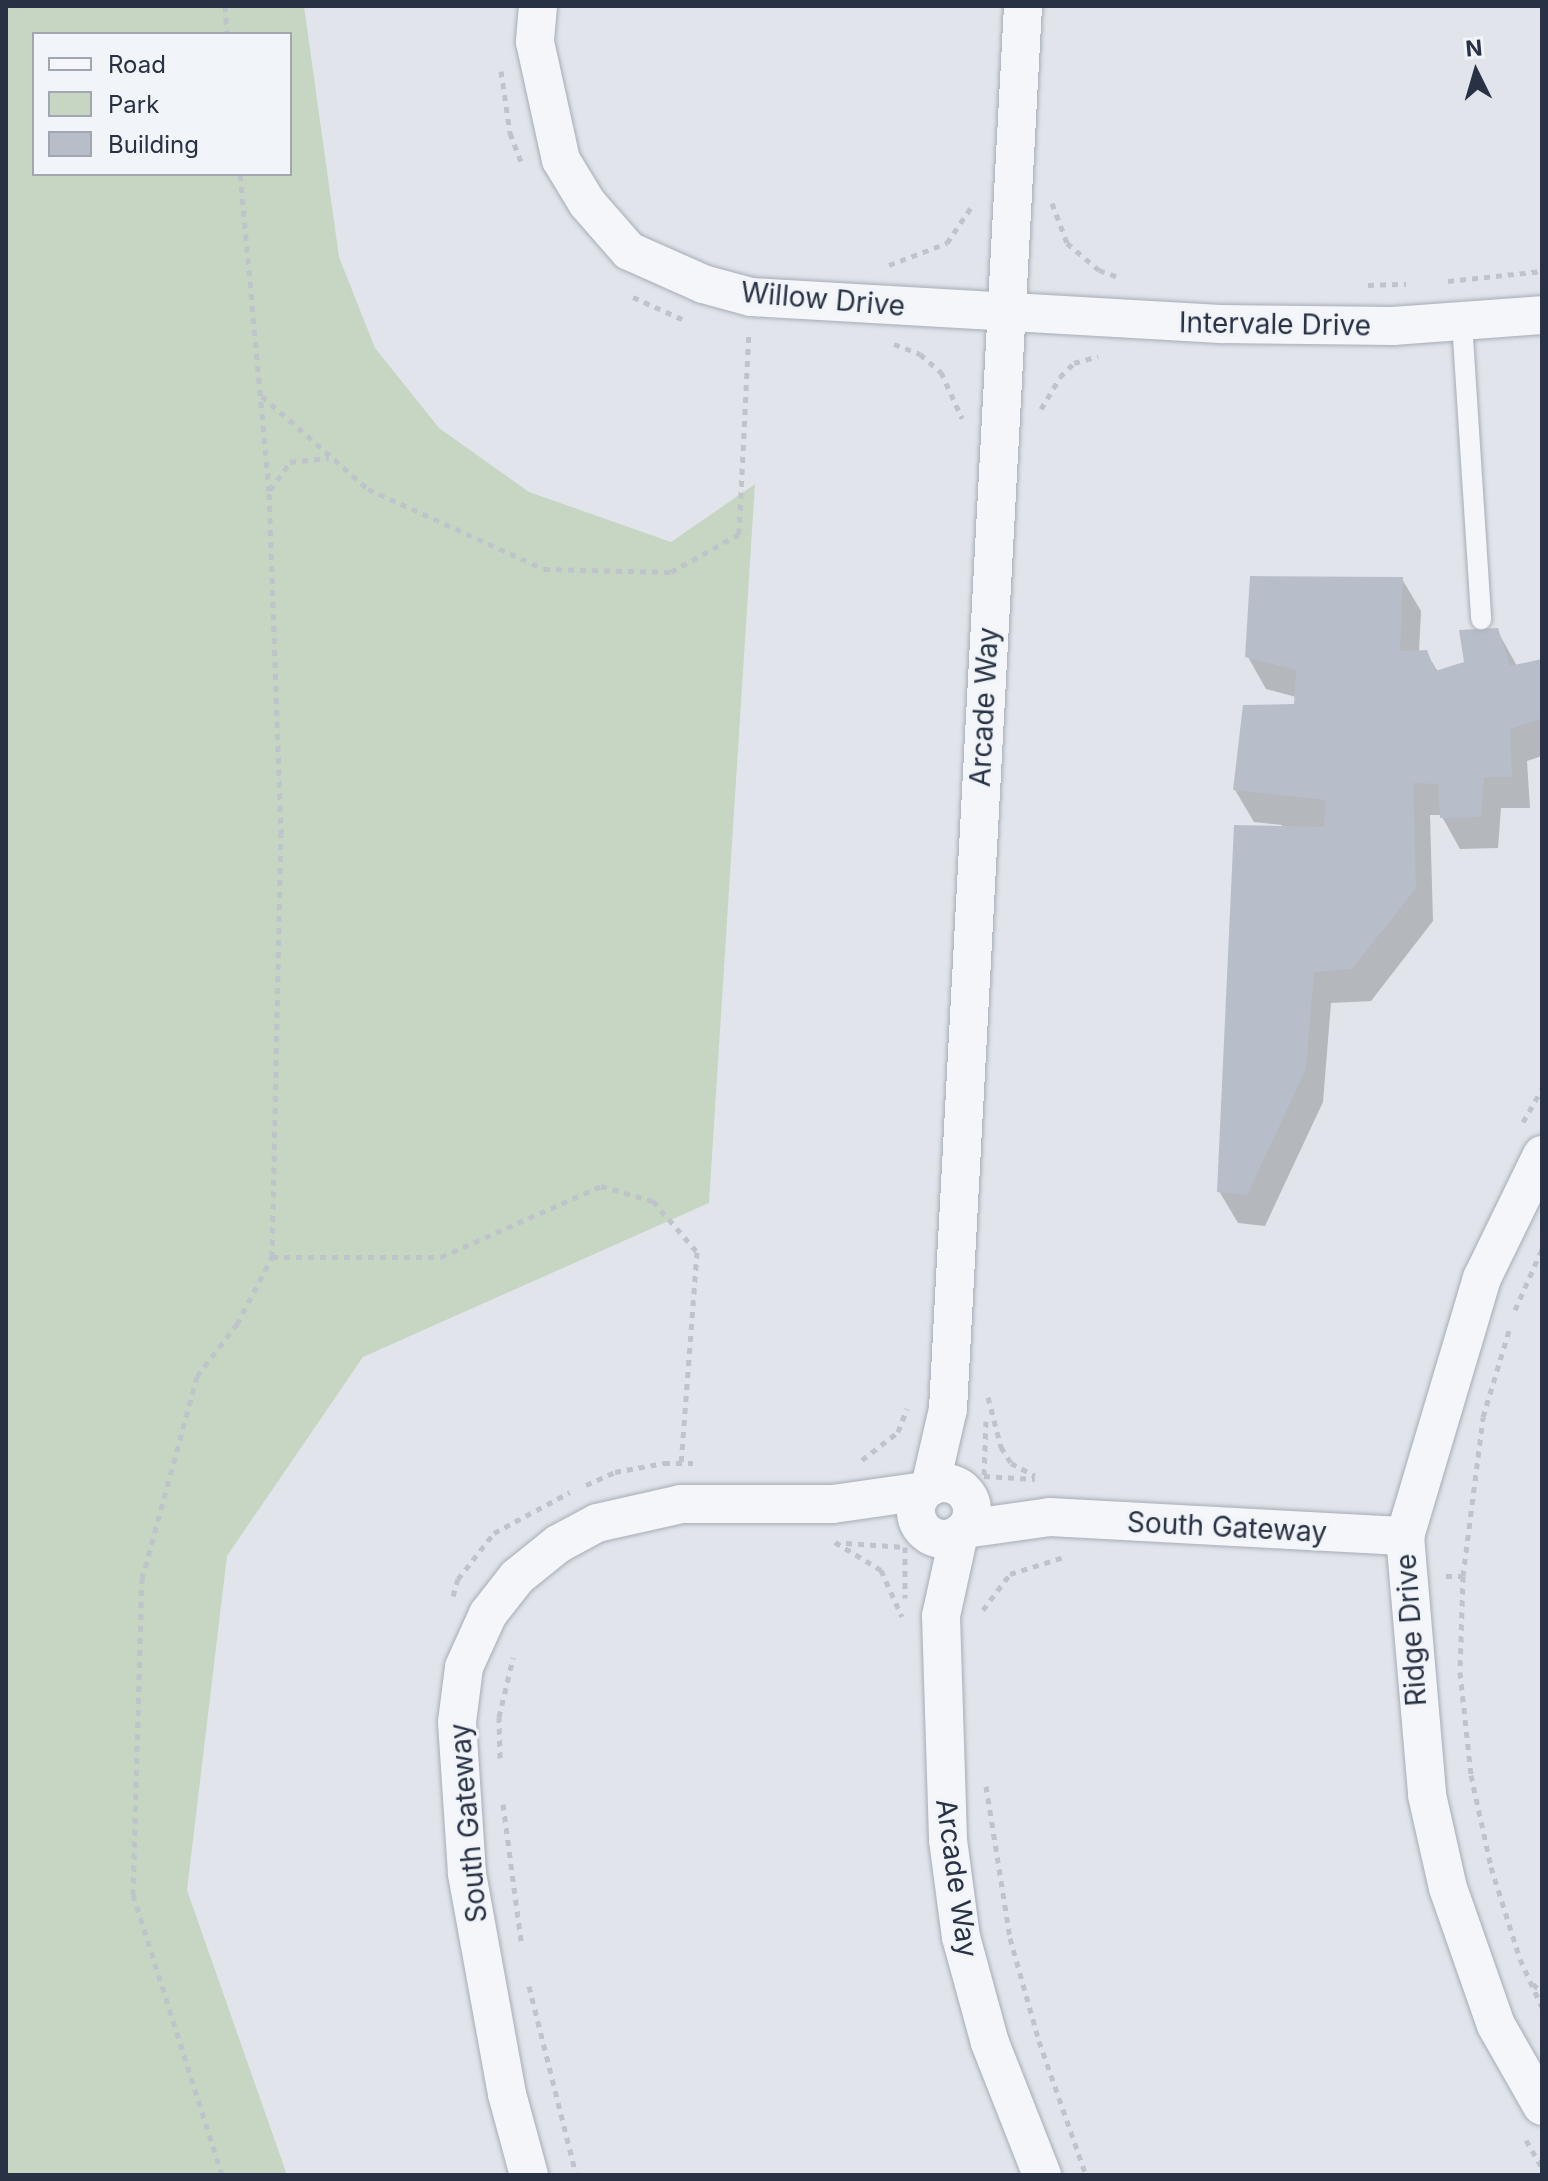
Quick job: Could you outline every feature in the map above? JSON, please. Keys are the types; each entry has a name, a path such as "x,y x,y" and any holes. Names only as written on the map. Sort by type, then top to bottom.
{"street":[{"name":"Willow Drive","path":"538,6 535,42 546,111 561,160 587,203 629,251 703,284 751,297 1007,314"},
{"name":"Arcade Way","path":"1023,6 1007,314 923,1404 940,1515 966,1620 941,1737 961,1937 990,2043 1042,2175"},
{"name":"Intervale Drive","path":"1007,314 1224,324 1462,322 1542,315"},
{"name":"Ridge Drive","path":"1531,1142 1482,1278 1405,1536 1427,1795 1448,1888 1496,2025 1542,2106"},
{"name":"South Gateway","path":"529,2175 507,2094 467,1873 457,1722 464,1667 488,1614 517,1577 558,1544 597,1523 681,1504 833,1504 940,1515 1050,1517 1405,1536"}],"lane":[{"path":"1462,322 1481,619"}],"path":[{"path":"225,6 227,32"},
{"path":"222,2175 133,1895 142,1579 197,1376 237,1324 272,1257 281,835 269,491 240,176"},
{"path":"1049,221 1051,194 1055,224 1067,243 1099,270 1121,278"},
{"path":"911,268 881,267 947,243 976,200 975,214"},
{"path":"1436,283 1542,271"},
{"path":"1091,277 1137,279"},
{"path":"1362,285 1420,284"},
{"path":"261,395 368,489 544,569 671,572 739,534 751,297"},
{"path":"886,341 920,354 941,372 963,424 965,393"},
{"path":"1040,387 1039,417 1060,377 1074,363 1106,353"},
{"path":"269,491 290,462 330,458"},
{"path":"1531,1142 1542,1089"},
{"path":"272,1257 441,1257 601,1186 653,1201 697,1252 681,1463 681,1504"},
{"path":"1542,1249 1516,1307 1483,1417 1463,1576 1460,1672 1471,1775 1491,1867 1542,2007"},
{"path":"988,1391 1001,1447 1011,1463 1044,1479 984,1476 988,1391"},
{"path":"911,1428 923,1404"},
{"path":"858,1462 882,1449 923,1404"},
{"path":"450,1605 458,1579 494,1533 615,1472 681,1463 710,1464"},
{"path":"821,1541 834,1542 940,1515"},
{"path":"834,1542 881,1570 905,1628"},
{"path":"966,1620 1010,1574 1030,1564 1069,1556"},
{"path":"1407,1574 1463,1576"},
{"path":"966,1620 978,1606"},
{"path":"501,1773 499,1717 517,1647"},
{"path":"985,1778 1010,1938 1039,2041 1086,2175"},
{"path":"503,1801 522,1946"},
{"path":"526,1975 576,2175"},
{"path":"1530,1980 1542,1992"}],"green space":[{"path":"6,6 304,6 339,257 375,348 439,428 529,492 671,542 755,484 709,1203 363,1357 227,1556 187,1890 287,2175 6,2175"}],"building":[{"path":"1250,576 1403,577 1400,651 1427,650 1435,671 1464,662 1459,630 1498,628 1510,666 1542,659 1542,718 1510,729 1512,777 1484,777 1481,817 1440,818 1438,784 1413,783 1416,888 1352,969 1314,972 1306,1069 1247,1195 1217,1192 1234,825 1324,827 1326,800 1233,790 1243,705 1294,704 1296,670 1245,657"}]}
